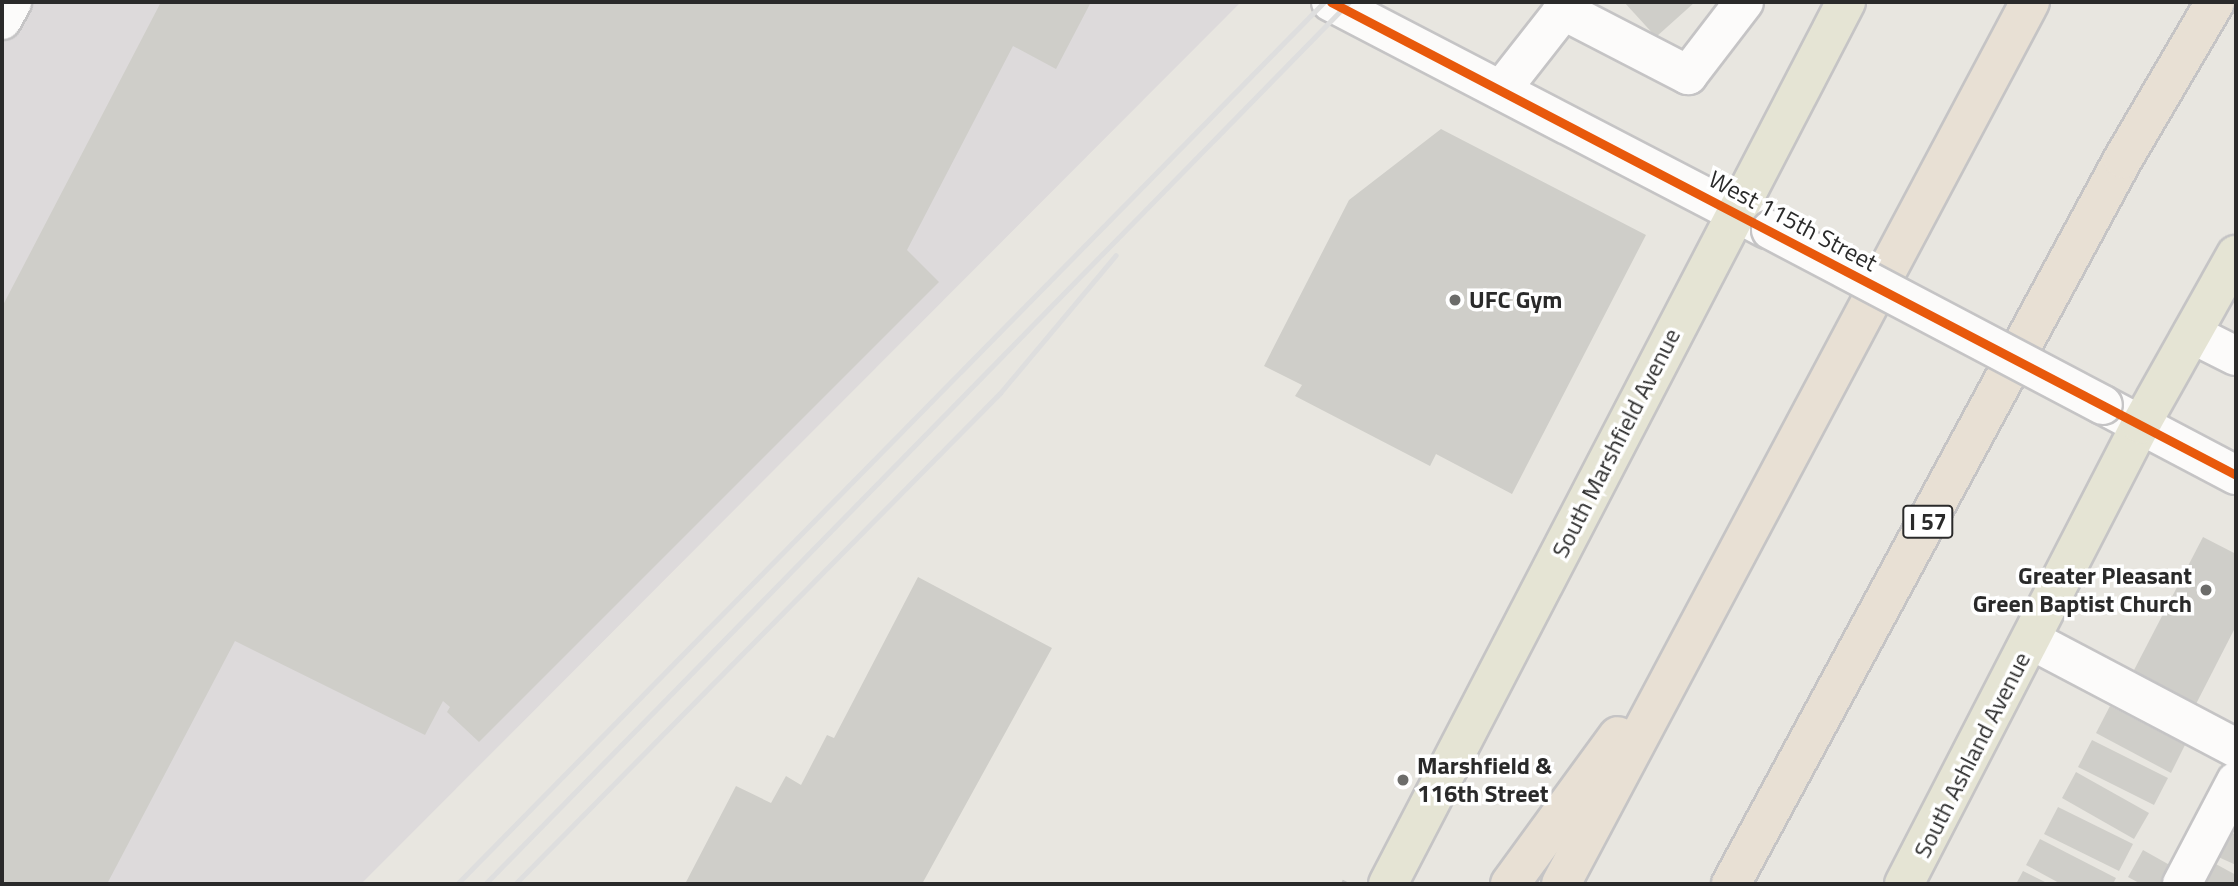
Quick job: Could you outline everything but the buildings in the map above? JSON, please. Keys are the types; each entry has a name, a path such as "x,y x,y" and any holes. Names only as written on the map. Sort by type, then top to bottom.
{"highway":[{"path":"1561,884 2030,2"},
{"name":"I 57","path":"1731,884 2123,159 2215,2"},
{"path":"2123,159 2236,3"},
{"path":"1510,884 1687,645"}],"main road":[{"name":"South Marshfield Avenue","path":"1388,884 1846,2"},
{"name":"South Ashland Avenue","path":"1905,884 2141,424 2236,255"}],"street":[{"path":"2,20 12,2"},
{"name":"West 115th Street","path":"1331,2 2236,475"},
{"path":"1501,90 1566,6 1688,75 1744,2"},
{"path":"2192,334 2236,356"},
{"path":"2031,640 2236,748"},
{"path":"2182,884 2236,781"}],"shaded area":[{"path":"2,2 1241,2 361,884 2,884"}],"railway":[{"path":"457,884 1324,2"},
{"path":"485,884 1349,2"},
{"path":"515,884 1000,393 1116,255"}],"cycle path":[{"path":"1331,2 2236,475"}],"place":[{"name":"UFC Gym","path":"1455,300"},
{"name":"Greater Pleasant Green Baptist Church","path":"2206,590"},
{"name":"Marshfield & 116th Street","path":"1403,780"}]}
